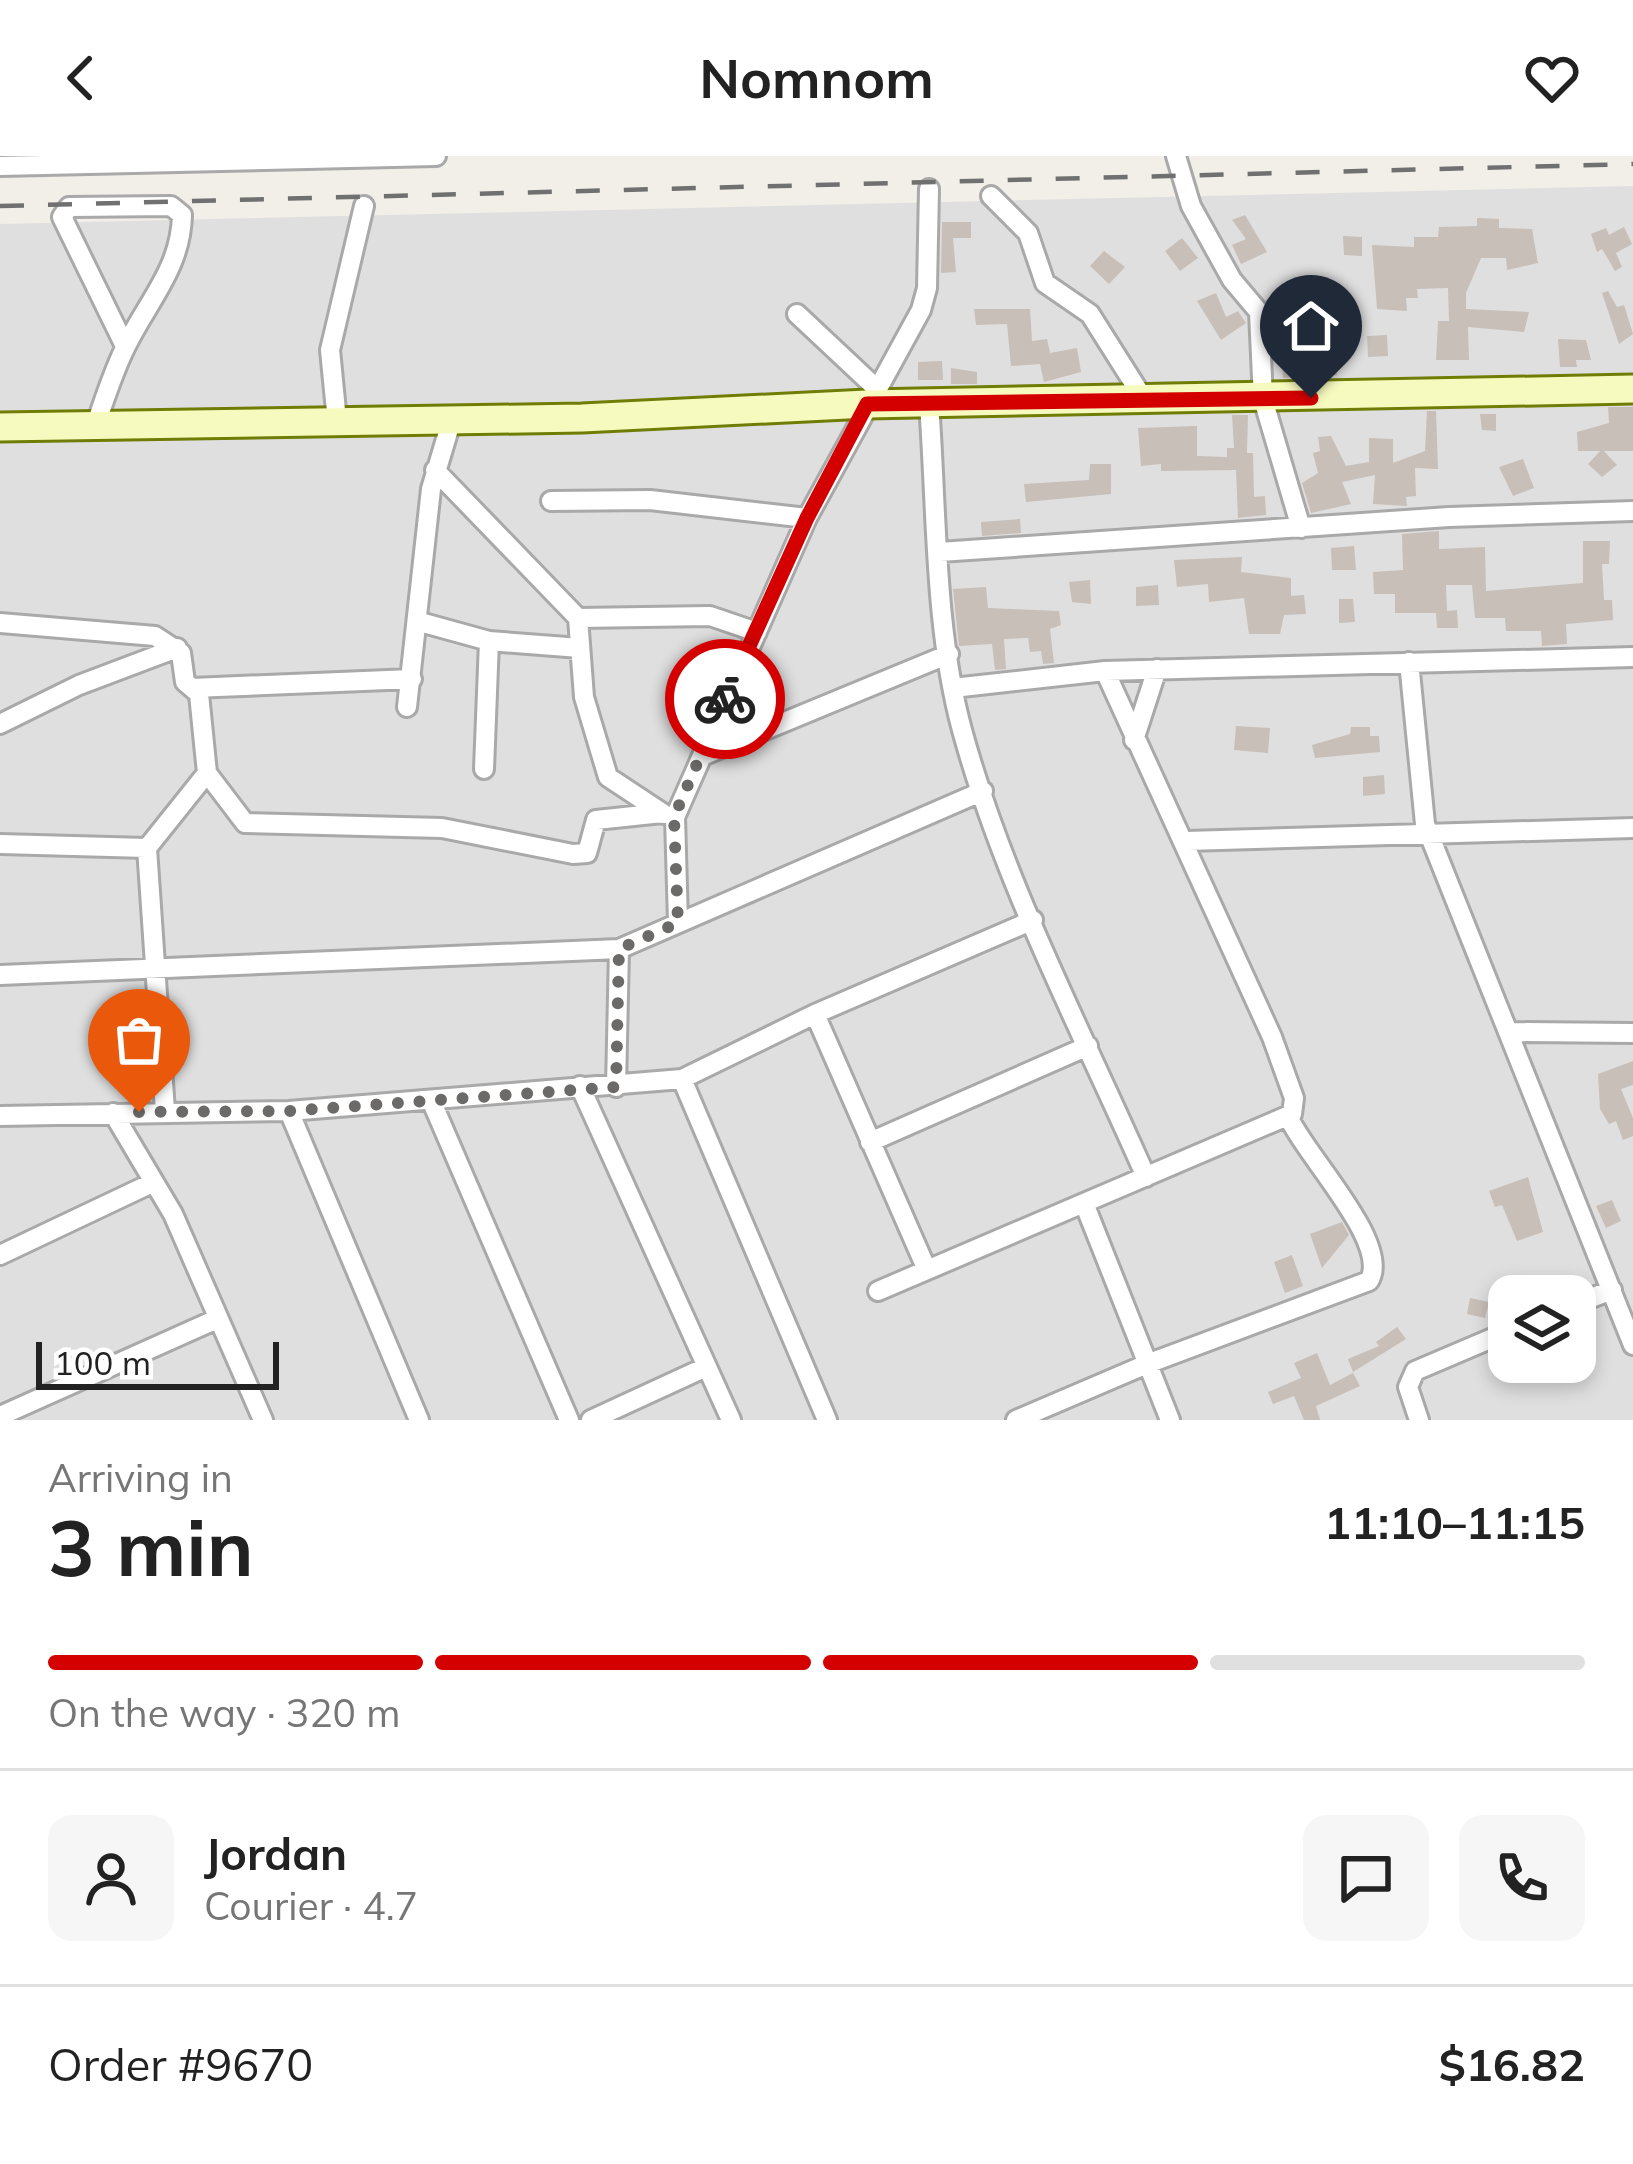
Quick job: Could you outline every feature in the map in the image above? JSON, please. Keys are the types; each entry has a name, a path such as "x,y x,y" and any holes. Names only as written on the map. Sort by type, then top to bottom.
{"street":[{"path":"0,166 436,156"},
{"path":"1176,156 1191,206 1232,280 1258,312 1263,399 1301,528"},
{"path":"678,923 668,815 702,756 807,518 910,337 927,288 929,189"},
{"path":"991,196 1028,233 1045,284 1090,314 1145,401"},
{"path":"96,424 125,346 170,274 182,238 181,209 147,204 69,207 62,217 125,346"},
{"path":"337,421 330,350 364,206"},
{"path":"797,314 872,397"},
{"path":"0,427 452,419 872,397 929,404 1633,389"},
{"path":"929,404 953,688 983,791 1033,920 1146,1177"},
{"path":"407,707 435,470 452,419"},
{"path":"435,470 578,618 584,697 608,777 611,817"},
{"path":"551,501 650,500 807,518"},
{"path":"940,552 1633,511"},
{"path":"578,618 710,616 758,632"},
{"path":"420,622 489,641 580,648"},
{"path":"0,623 155,636 177,648 201,705 206,773 147,848 165,1111"},
{"path":"484,769 489,641"},
{"path":"0,724 79,685 177,648"},
{"path":"702,756 949,654"},
{"path":"953,688 1105,671 1633,657"},
{"path":"1409,662 1422,809 1633,1345"},
{"path":"1134,740 1157,669"},
{"path":"878,1291 1289,1118 1294,1106 1289,1082 1186,841 1105,671"},
{"path":"191,688 412,679"},
{"path":"206,773 220,785 237,818 254,824 442,828 573,854 587,854 592,823 611,817 668,815"},
{"path":"608,777 668,815"},
{"path":"0,975 619,949 983,791"},
{"path":"1186,841 1633,828"},
{"path":"0,844 147,848"},
{"path":"0,1116 289,1111 682,1079 815,1014 1033,920"},
{"path":"616,1087 619,949"},
{"path":"815,1014 927,1270"},
{"path":"1510,1032 1633,1034"},
{"path":"870,1142 1088,1046"},
{"path":"682,1079 827,1420"},
{"path":"580,1086 730,1420"},
{"path":"430,1100 569,1420"},
{"path":"289,1111 419,1420"},
{"path":"113,1113 173,1214 263,1420"},
{"path":"1016,1420 1374,1275 1374,1261 1345,1198 1309,1158 1289,1118"},
{"path":"0,1255 152,1183"},
{"path":"1084,1204 1170,1420"},
{"path":"1596,1296 1612,1290"},
{"path":"0,1416 217,1318"},
{"path":"1419,1420 1408,1388 1414,1371 1488,1340"},
{"path":"591,1420 706,1367"}],"shaded area":[{"path":"1633,186 1633,1420 0,1420 0,224"}],"building":[{"path":"1245,215 1267,252 1241,264 1232,245 1246,239 1232,220"},
{"path":"1477,218 1499,219 1499,228 1532,229 1538,263 1507,270 1506,258 1481,258 1466,293 1466,309 1529,312 1524,332 1468,327 1469,360 1436,360 1438,321 1449,321 1448,288 1417,289 1418,298 1406,298 1407,311 1377,309 1372,245 1414,247 1414,237 1438,237 1439,227 1477,226"},
{"path":"942,222 971,222 971,238 953,238 956,272 941,273"},
{"path":"1624,227 1632,244 1616,253 1622,267 1615,271 1602,249 1597,252 1591,234 1606,228 1609,235"},
{"path":"1343,236 1362,237 1362,256 1344,255"},
{"path":"1182,238 1198,258 1180,271 1165,251"},
{"path":"1104,251 1125,267 1109,284 1090,266"},
{"path":"1608,291 1617,307 1624,305 1633,334 1619,344 1602,293"},
{"path":"1216,293 1226,317 1238,311 1246,323 1221,340 1197,301"},
{"path":"1293,296 1297,314 1273,316 1266,300"},
{"path":"974,309 1030,309 1032,341 1047,339 1050,353 1077,348 1081,372 1044,382 1040,364 1011,366 1007,324 976,325"},
{"path":"1387,335 1388,356 1368,357 1367,336"},
{"path":"1311,339 1333,345 1337,375 1283,378 1282,365 1292,364 1292,346 1311,344"},
{"path":"1558,339 1586,340 1591,360 1576,360 1577,367 1560,367"},
{"path":"942,361 943,380 918,380 918,362"},
{"path":"951,368 977,372 977,384 951,384"},
{"path":"1608,407 1633,407 1633,451 1578,451 1577,432 1609,423"},
{"path":"1427,411 1436,411 1438,469 1415,468 1416,496 1406,497 1407,506 1373,504 1375,475 1342,482 1351,504 1311,513 1302,483 1318,473 1313,453 1320,451 1318,437 1331,436 1346,466 1369,462 1369,438 1393,439 1393,463 1425,451"},
{"path":"1480,414 1496,414 1496,431 1482,430"},
{"path":"1232,415 1248,415 1247,453 1253,453 1254,497 1265,496 1266,515 1238,518 1236,470 1161,471 1161,464 1141,466 1138,428 1197,426 1197,456 1227,457 1227,448 1234,448"},
{"path":"1602,449 1617,465 1602,477 1588,464"},
{"path":"1523,459 1534,488 1513,496 1499,467"},
{"path":"1090,464 1111,464 1111,494 1026,502 1024,484 1089,480"},
{"path":"1020,519 1021,533 982,536 981,522"},
{"path":"1439,531 1439,549 1485,547 1486,591 1583,583 1583,541 1610,541 1609,564 1602,564 1604,600 1612,600 1613,620 1566,624 1567,644 1542,646 1541,631 1506,631 1505,618 1475,618 1472,585 1446,585 1447,611 1457,610 1458,628 1437,628 1436,613 1395,613 1395,594 1374,594 1373,572 1403,570 1402,534"},
{"path":"1354,546 1356,570 1332,570 1331,548"},
{"path":"1242,557 1241,572 1291,578 1291,596 1304,595 1306,614 1284,615 1280,634 1249,634 1244,598 1209,602 1208,584 1177,587 1174,560"},
{"path":"1090,580 1091,604 1072,602 1069,582"},
{"path":"1158,585 1159,605 1136,606 1136,587"},
{"path":"986,587 988,608 1059,611 1061,625 1050,629 1054,663 1043,664 1041,651 1030,652 1028,638 1004,639 1006,669 995,670 992,644 959,646 953,589"},
{"path":"1339,599 1353,599 1355,622 1339,623"},
{"path":"1236,726 1270,728 1268,753 1234,750"},
{"path":"1351,727 1370,727 1370,736 1379,736 1380,752 1315,758 1312,745 1350,734"},
{"path":"1384,775 1385,794 1363,796 1363,777"},
{"path":"1633,1061 1633,1085 1621,1089 1633,1118 1633,1136 1623,1140 1616,1121 1609,1124 1600,1109 1598,1074"},
{"path":"1528,1177 1543,1232 1517,1241 1502,1205 1495,1207 1489,1191"},
{"path":"1612,1200 1621,1221 1606,1228 1596,1206"},
{"path":"1342,1222 1349,1235 1322,1268 1310,1234"},
{"path":"1292,1255 1303,1286 1285,1293 1274,1262"},
{"path":"1470,1298 1488,1302 1485,1318 1467,1314"},
{"path":"1397,1327 1406,1339 1353,1372 1348,1359 1379,1346 1376,1342"},
{"path":"1317,1353 1330,1385 1353,1373 1360,1386 1316,1406 1320,1420 1304,1420 1294,1396 1273,1404 1268,1392 1301,1378 1294,1363"}],"railway":[{"path":"0,206 1633,164"}],"way so far":[{"path":"139,1112 289,1111 580,1086 616,1087 619,949 678,923 674,817 725,699"}],"route":[{"path":"725,699 807,518 867,404 1311,398"}]}
